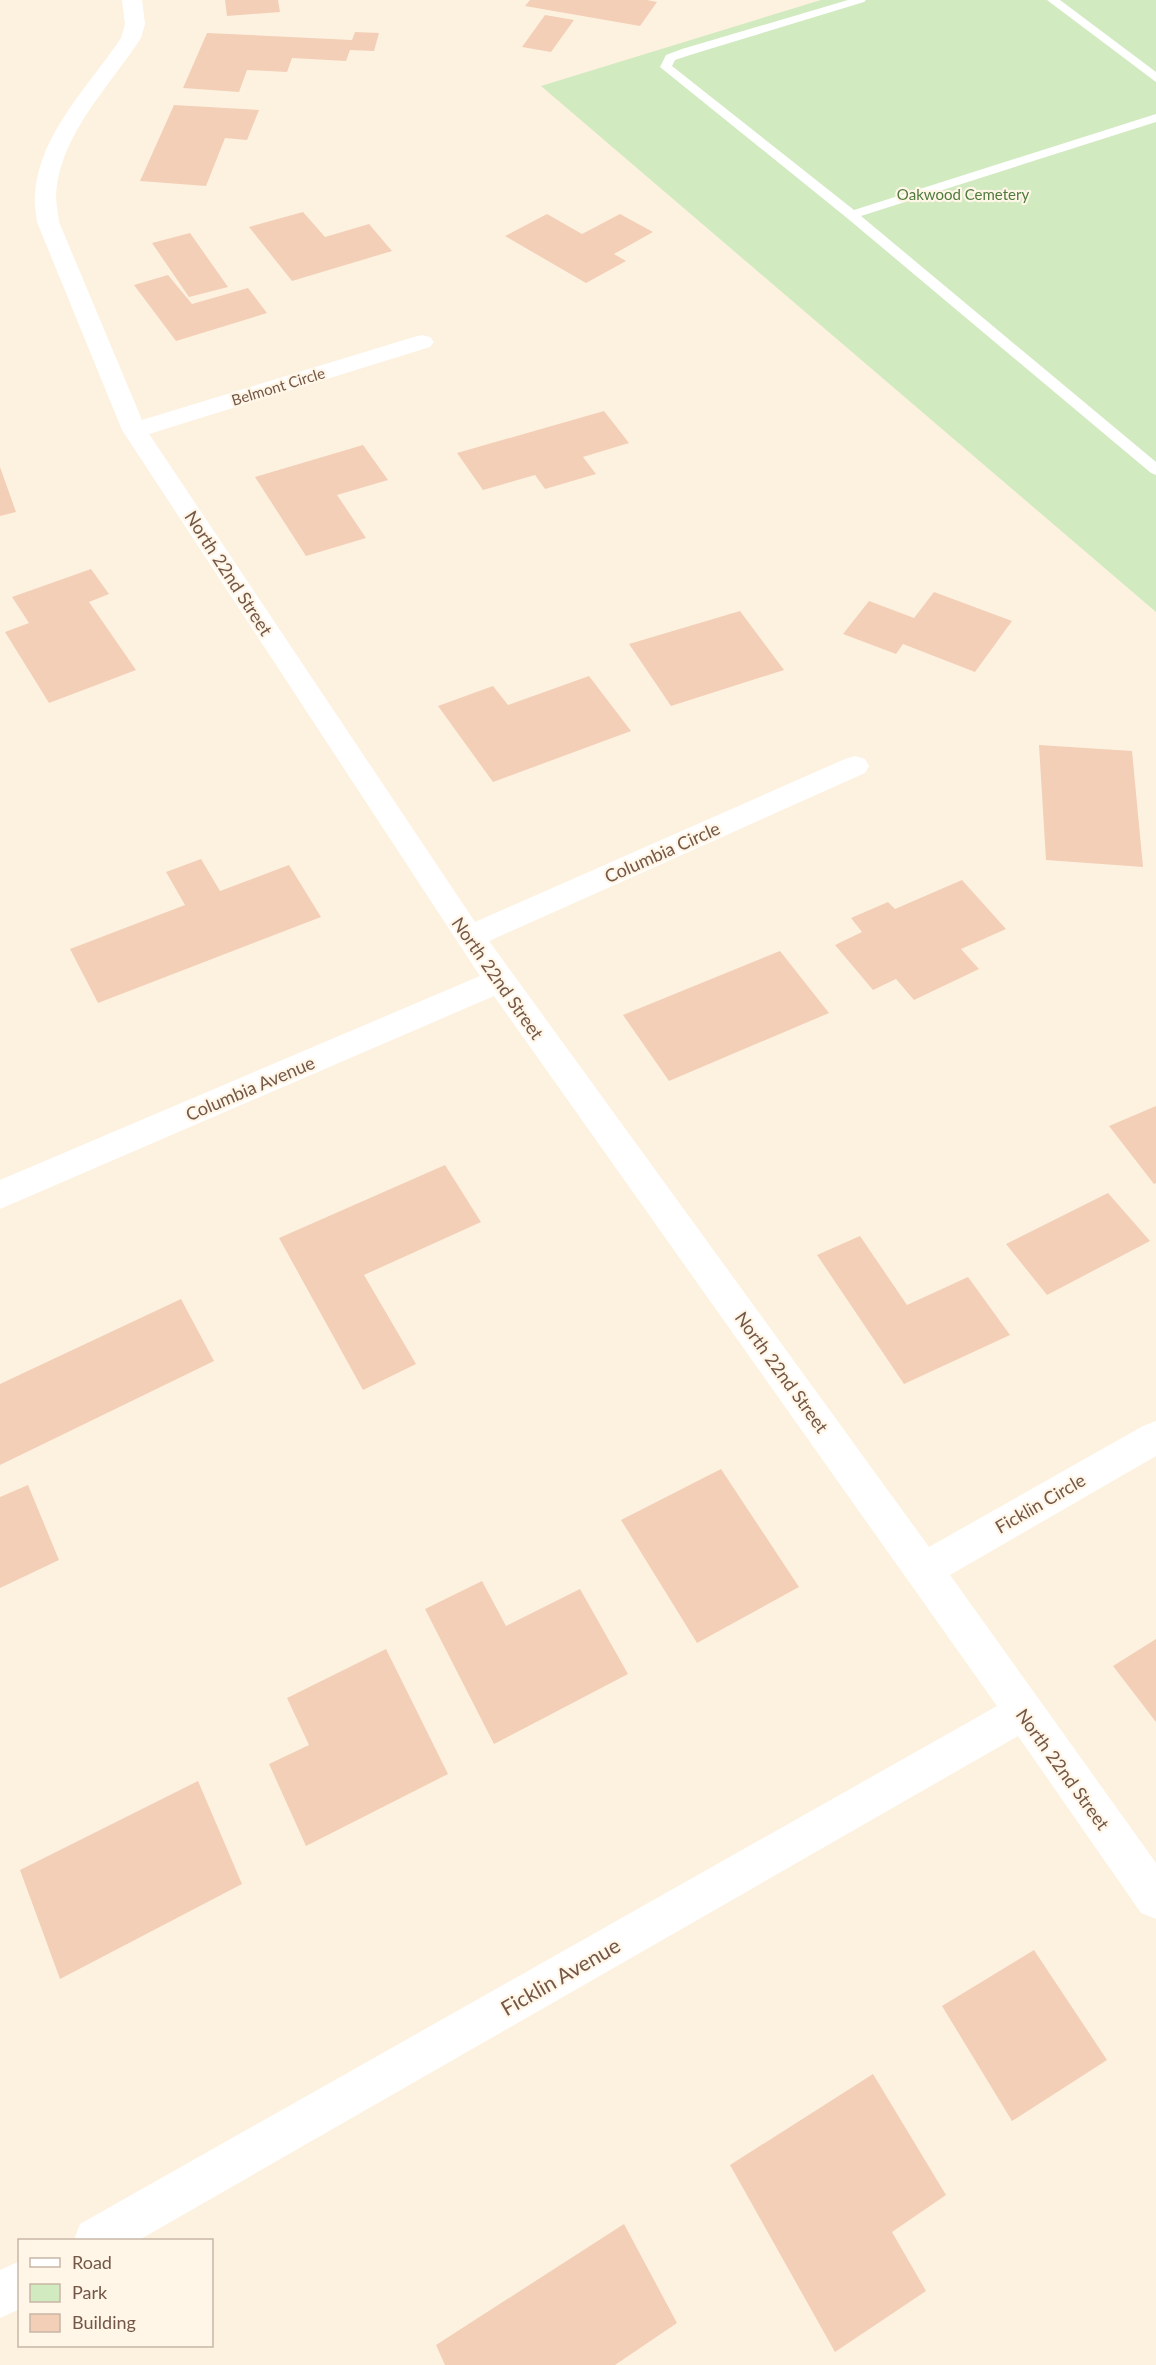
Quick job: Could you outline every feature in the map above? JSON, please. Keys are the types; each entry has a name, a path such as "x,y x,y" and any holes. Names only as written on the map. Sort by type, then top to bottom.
{"street":[{"name":"North 22nd Street","path":"132,0 135,24 131,38 55,151 49,167 43,203 52,233 134,430 469,937 924,1570 1156,1898"},
{"name":"Belmont Circle","path":"134,430 422,342"},
{"name":"Columbia Circle","path":"469,937 855,766"},
{"name":"Columbia Avenue","path":"0,1195 500,981"},
{"name":"Ficklin Circle","path":"924,1570 1156,1437"},
{"name":"Ficklin Avenue","path":"100,2239 1023,1713"},
{"path":"0,2295 18,2285"}],"lane":[{"path":"860,0 686,52 670,58 666,67 852,215 1156,470"},
{"path":"1053,0 1156,78"},
{"path":"852,215 1156,118"}],"green space":[{"name":"Oakwood Cemetery","path":"821,0 1156,0 1156,612 541,86"}],"building":[{"path":"225,0 278,0 280,12 227,16"},
{"path":"530,0 647,0 657,2 640,26 525,6"},
{"path":"545,15 574,20 551,52 522,47"},
{"path":"355,32 379,33 374,51 350,50 346,61 292,58 287,72 247,70 239,92 183,88 207,33 352,40"},
{"path":"174,105 259,110 247,140 225,138 206,186 140,181"},
{"path":"303,212 325,237 369,224 392,251 292,281 249,227"},
{"path":"547,214 582,234 620,214 653,232 614,254 626,261 586,283 505,236"},
{"path":"190,233 228,287 189,297 152,243"},
{"path":"168,275 192,304 248,288 267,313 176,341 134,285"},
{"path":"604,411 629,443 583,457 596,474 545,489 535,475 483,490 457,453"},
{"path":"363,445 388,480 337,495 366,538 306,556 255,477"},
{"path":"0,467 16,512 0,516"},
{"path":"91,569 109,594 89,602 136,670 49,703 5,632 29,623 12,597"},
{"path":"934,592 1012,621 975,672 903,644 896,654 843,634 869,601 914,618"},
{"path":"740,611 784,670 671,706 629,644"},
{"path":"589,676 631,731 493,782 438,706 493,686 508,705"},
{"path":"1039,745 1132,751 1143,867 1046,860"},
{"path":"201,859 220,891 289,865 321,917 98,1003 70,949 185,905 166,872"},
{"path":"962,880 1006,929 961,949 979,969 914,1000 896,979 873,990 835,945 862,932 851,918 888,902 895,909"},
{"path":"780,951 829,1013 669,1081 623,1015"},
{"path":"1156,1106 1156,1183 1154,1184 1109,1126"},
{"path":"445,1165 481,1222 364,1275 416,1364 363,1390 279,1238"},
{"path":"1108,1193 1150,1241 1047,1295 1006,1244"},
{"path":"860,1236 907,1305 968,1277 1010,1335 904,1384 817,1255"},
{"path":"181,1299 214,1361 0,1465 0,1384"},
{"path":"721,1469 799,1587 697,1643 621,1520"},
{"path":"28,1485 59,1560 0,1588 0,1497"},
{"path":"482,1581 506,1626 580,1589 628,1674 494,1744 425,1609"},
{"path":"1156,1639 1156,1722 1113,1666"},
{"path":"386,1649 448,1774 306,1846 269,1764 309,1745 287,1698"},
{"path":"198,1781 242,1884 60,1979 20,1870"},
{"path":"1034,1950 1107,2060 1012,2121 942,2006"},
{"path":"873,2074 946,2195 892,2232 926,2291 835,2352 730,2165"},
{"path":"624,2224 677,2323 615,2365 445,2365 436,2345"}]}
